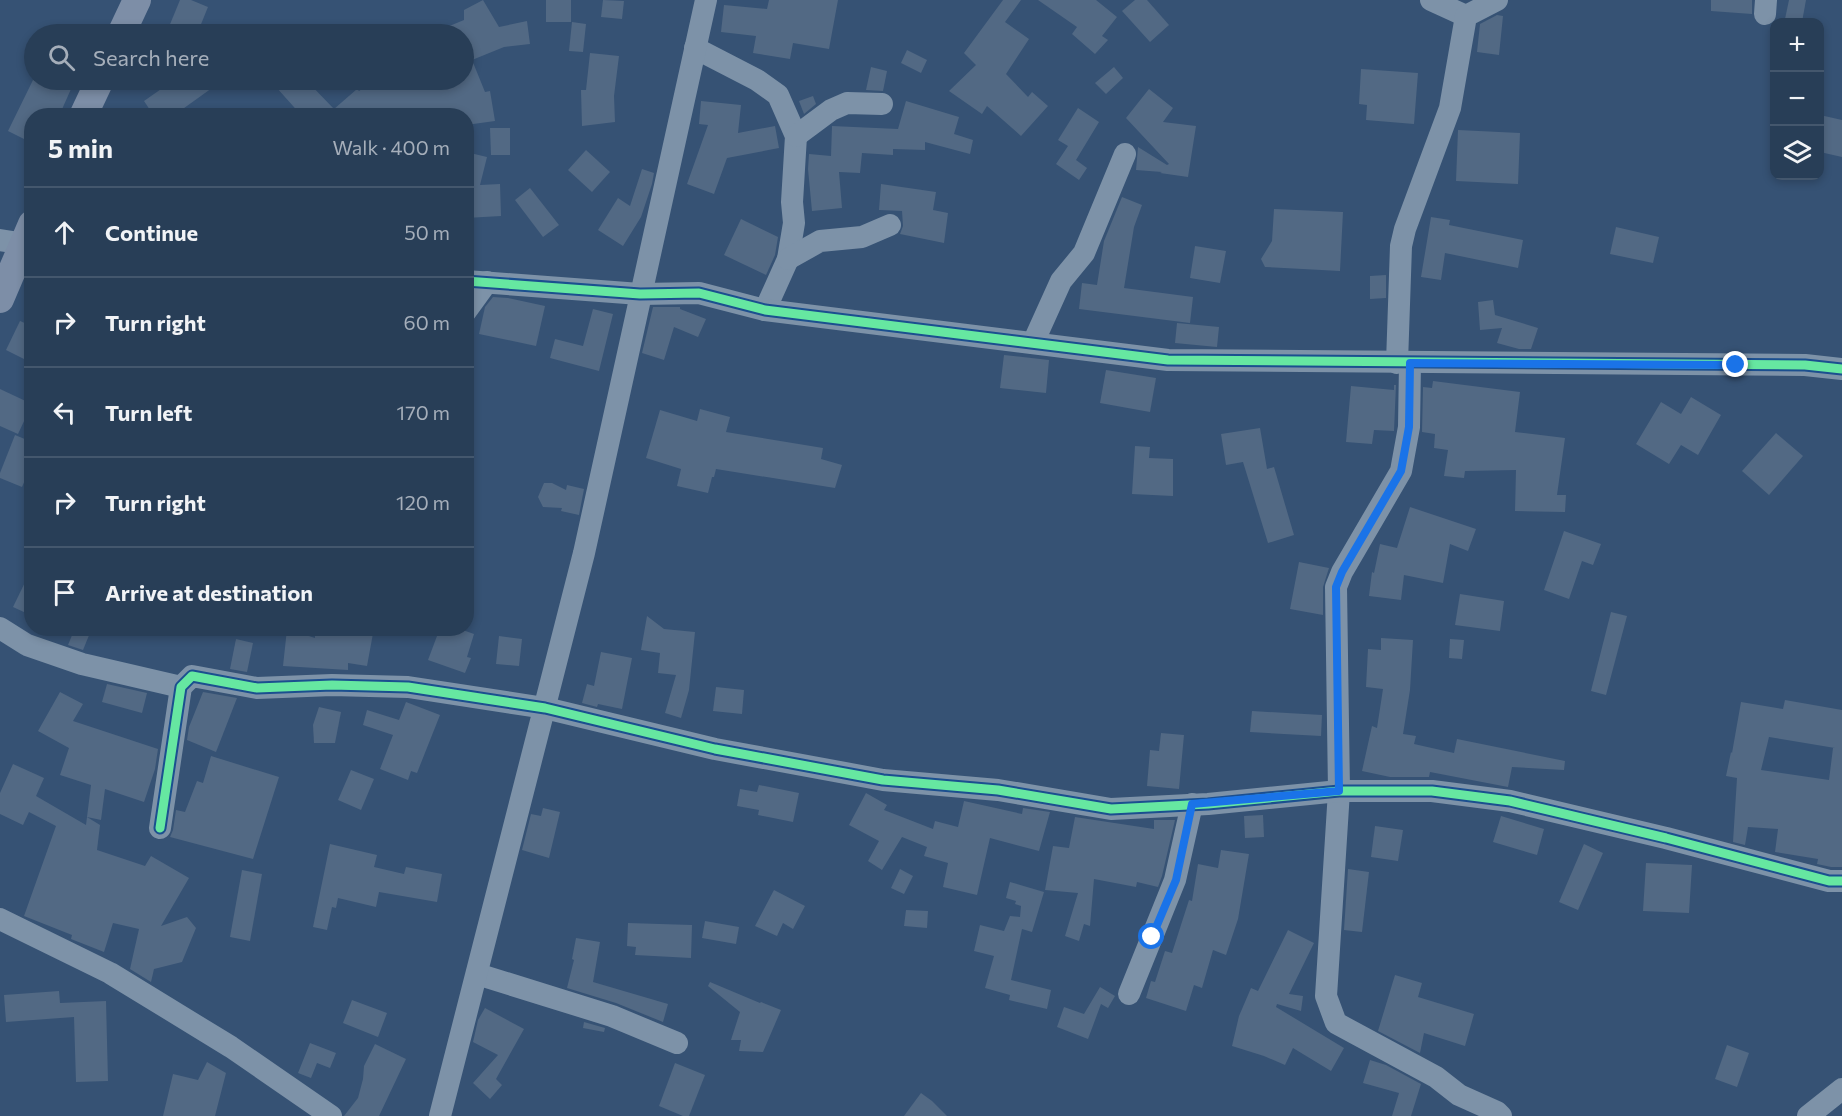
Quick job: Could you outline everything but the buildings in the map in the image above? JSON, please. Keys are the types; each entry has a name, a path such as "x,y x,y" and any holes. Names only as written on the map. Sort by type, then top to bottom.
{"main road":[{"path":"126,24 137,0"},
{"path":"87,108 95,90"},
{"path":"0,299 21,238"}],"street":[{"path":"440,1116 584,553 706,0"},
{"path":"1431,0 1466,16"},
{"path":"1466,16 1497,0"},
{"path":"1466,16 1450,108 1405,229 1401,246 1403,363 1409,427 1401,471 1342,572 1336,587 1339,791 1326,996 1336,1023 1436,1077 1459,1095 1473,1110 1502,1116"},
{"path":"695,48 757,80 778,95 796,136 792,202 794,223 788,260 765,310"},
{"path":"796,136 831,110 846,104 882,104"},
{"path":"1034,343 1061,281 1084,252 1125,154"},
{"path":"794,223 820,241"},
{"path":"788,260 820,241 862,237 890,225"},
{"path":"477,282 640,294 699,293 765,310 1168,360 1805,365 1842,369"},
{"path":"0,628 27,645 82,664 181,687"},
{"path":"160,828 181,687 192,676 257,688 332,685 408,687 545,708 715,748 883,780 998,790 1111,808 1192,804 1339,791 1432,791 1510,801 1666,838 1829,881 1842,881"},
{"path":"1129,994 1176,880 1192,804"},
{"path":"0,919 111,973 231,1047 331,1116"},
{"path":"477,974 612,1016 677,1043"},
{"path":"1808,1116 1842,1089"}],"cycle path":[{"path":"474,282 640,294 699,293 765,310 1168,360 1805,365 1842,369"},
{"path":"160,828 181,687 192,676 257,688 332,685 408,687 545,708 715,749 883,780 998,790 1111,809 1208,804 1339,791 1432,791 1510,801 1666,838 1829,881 1842,881"}],"route":[{"path":"1152,937 1176,880 1192,804 1339,791 1336,587 1342,572 1401,471 1409,427 1410,363 1736,365"}]}
